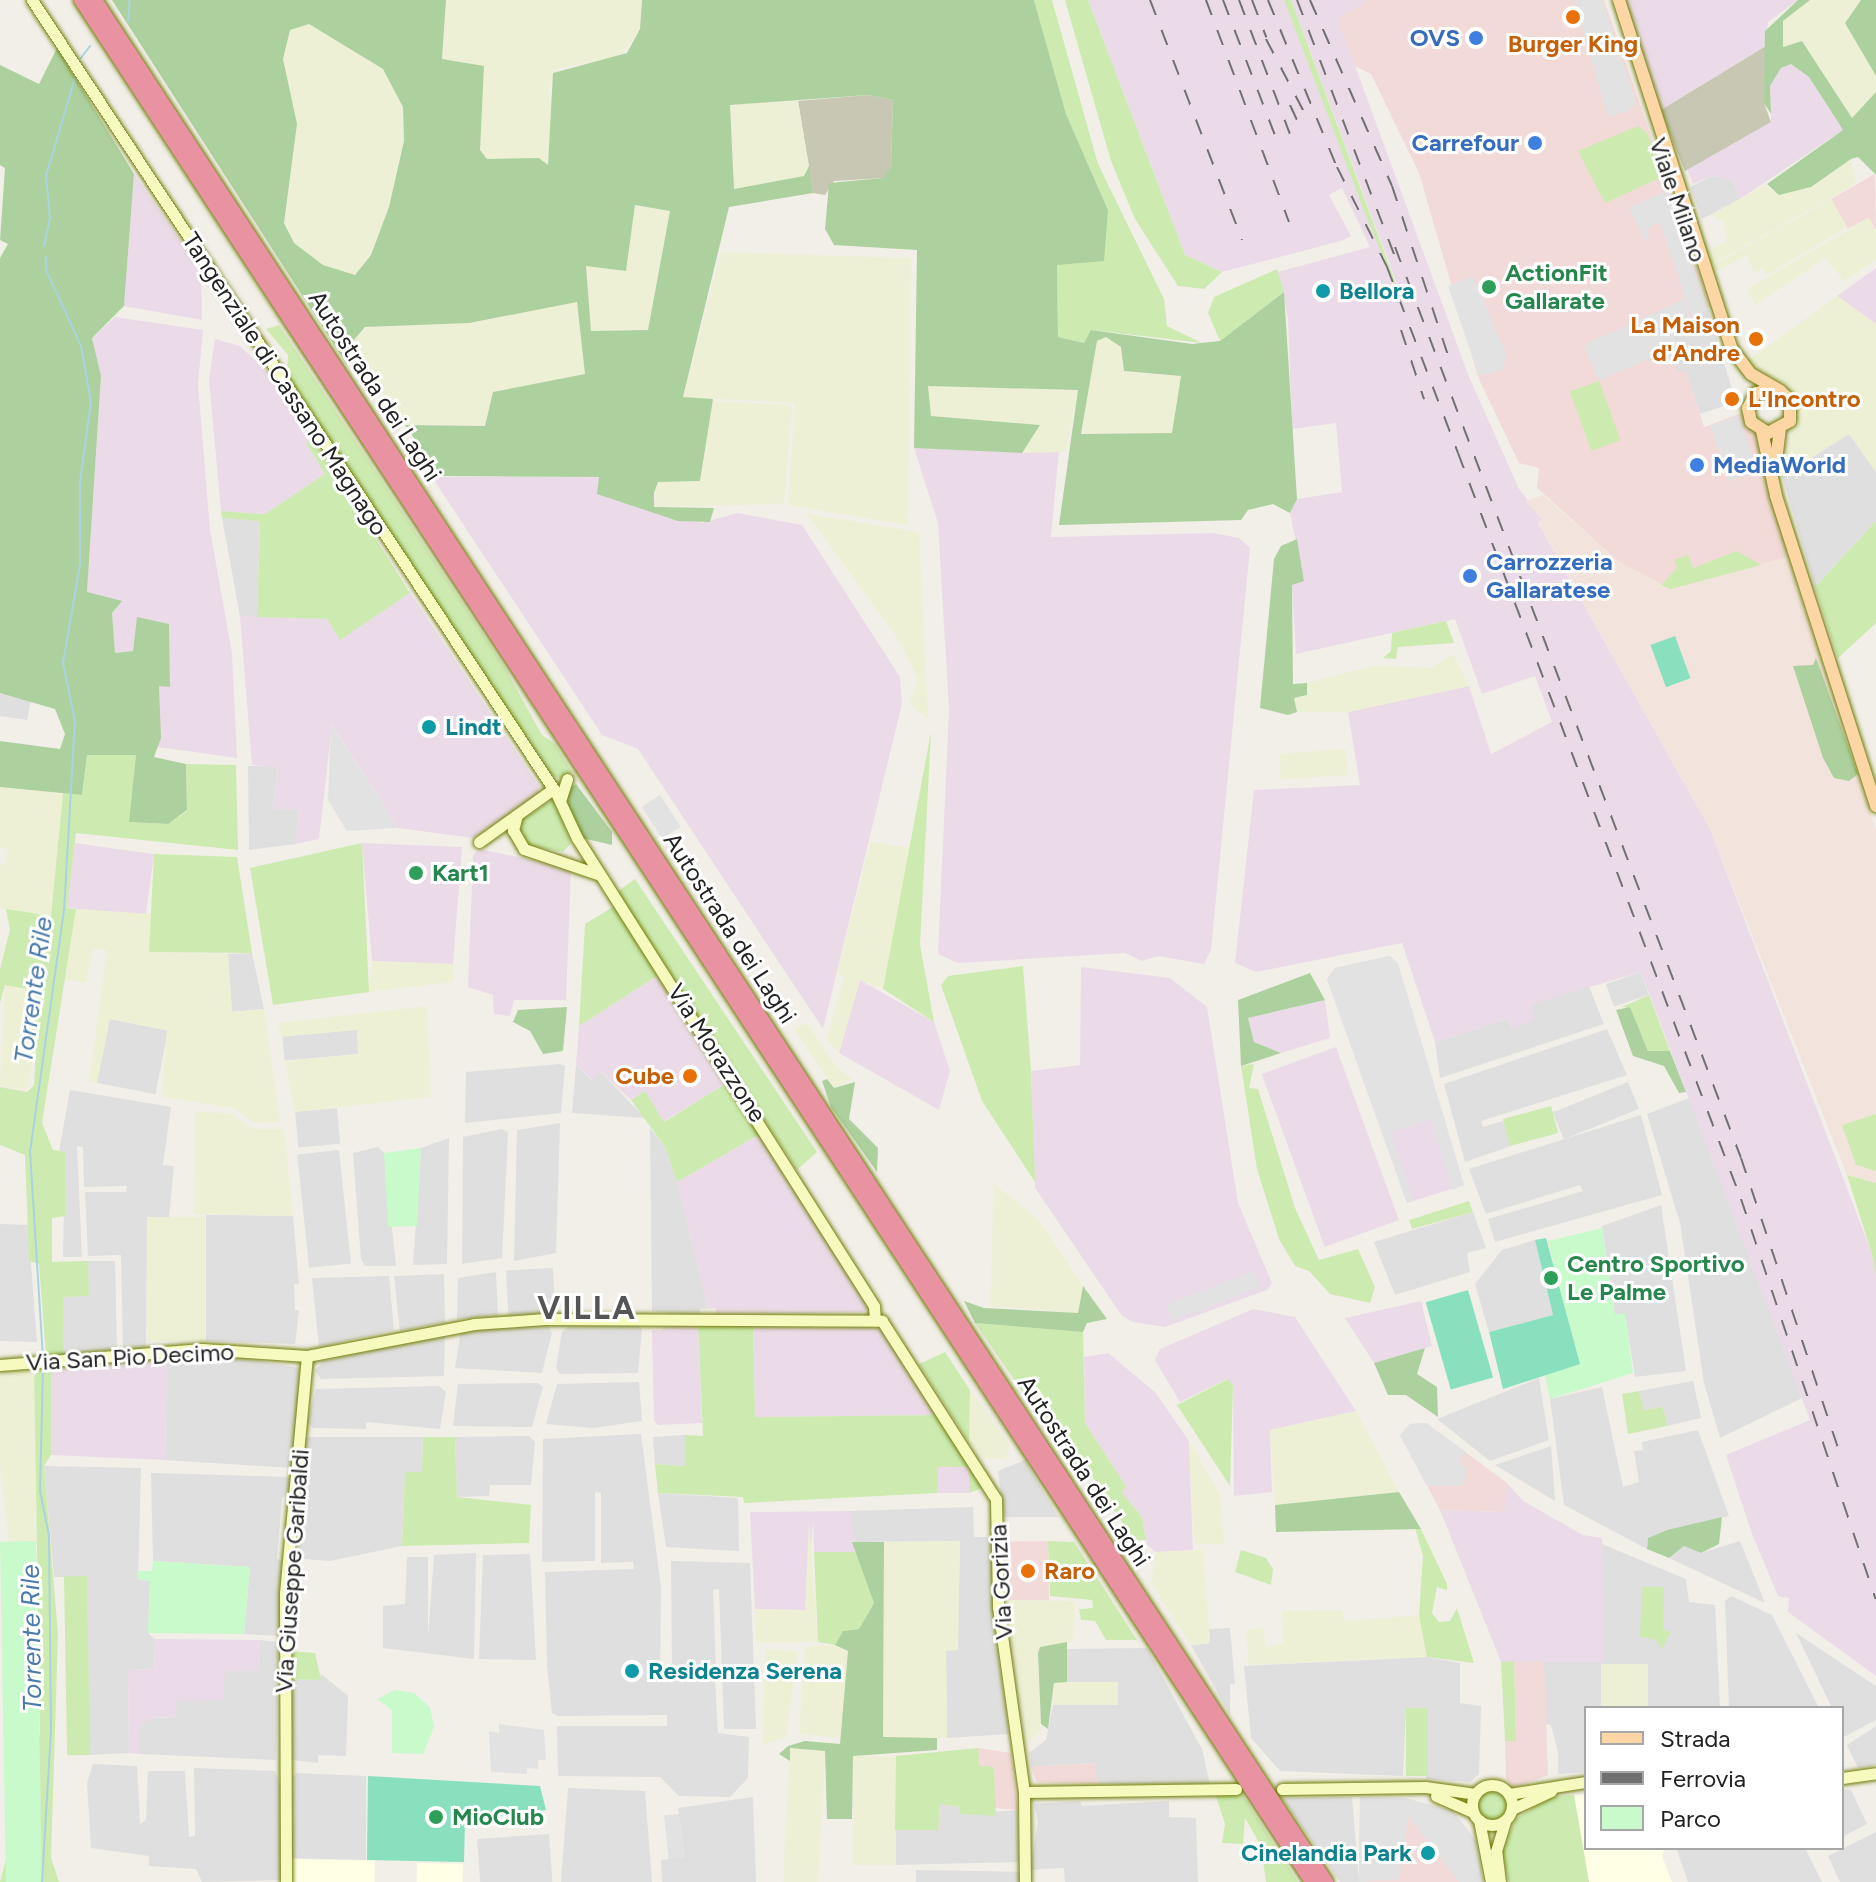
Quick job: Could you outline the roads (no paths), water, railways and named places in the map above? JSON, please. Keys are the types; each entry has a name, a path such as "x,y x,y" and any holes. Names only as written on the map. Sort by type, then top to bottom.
{"highway":[{"name":"Autostrada dei Laghi","path":"81,0 1312,1882"},
{"name":"Autostrada dei Laghi","path":"95,0 1326,1882"}],"main road":[{"name":"Viale Milano","path":"1610,0 1725,346 1751,397"},
{"name":"Viale Milano","path":"1619,0 1741,364 1773,389"},
{"path":"1876,792 1775,470 1780,430 1792,407 1773,389 1751,397 1748,414 1762,431 1776,496 1876,806"},
{"path":"1762,431 1780,430"}],"street":[{"name":"Tangenziale di Cassano Magnago","path":"32,0 553,789"},
{"name":"Tangenziale di Cassano Magnago","path":"537,768 540,798"},
{"path":"560,801 567,779"},
{"path":"479,842 553,789"},
{"name":"Via Morazzone","path":"553,789 577,838 600,875 753,1106 874,1306 875,1319"},
{"path":"517,815 513,830 524,849 553,854 600,875"},
{"path":"553,854 569,851 577,838"},
{"name":"Via San Pio Decimo","path":"0,1365 202,1349 307,1356 501,1322 875,1319"},
{"name":"Via Gorizia","path":"875,1319 887,1324 996,1499 998,1607 1024,1792 1025,1882"},
{"name":"Via Giuseppe Garibaldi","path":"286,1882 285,1593 307,1356"},
{"path":"1844,1778 1876,1773"},
{"path":"1282,1789 1412,1788 1476,1794 1491,1786 1509,1794 1584,1785"},
{"path":"1500,1882 1496,1851 1512,1809 1545,1792 1584,1785"},
{"path":"1412,1788 1491,1825 1505,1821"},
{"path":"1024,1792 1236,1789"},
{"path":"1476,1794 1476,1816 1491,1882"},
{"path":"1509,1794 1512,1809"}],"waterway":[{"name":"Torrente Rile","path":"128,21 130,0"},
{"name":"Torrente Rile","path":"81,58 90,46"},
{"name":"Torrente Rile","path":"44,246 50,218 46,176 75,78"},
{"name":"Torrente Rile","path":"43,1358 30,1152 64,911 75,721 63,663 80,565 80,482 91,402 81,346 46,270 46,257"},
{"name":"Torrente Rile","path":"42,1882 51,1730 49,1535 40,1491 43,1365"}],"railway":[{"path":"1150,0 1242,240"},
{"path":"1206,0 1289,222"},
{"path":"1223,0 1276,138"},
{"path":"1239,0 1290,134"},
{"path":"1252,0 1266,37"},
{"path":"1268,0 1337,167 1387,267 1458,453 1741,1199 1876,1599"},
{"path":"1297,0 1396,259"},
{"path":"1310,0 1392,186 1448,355"},
{"path":"1266,39 1304,112"},
{"path":"1290,105 1303,133"},
{"path":"1395,247 1741,1158 1839,1451"},
{"path":"1401,330 1424,399"}],"place":[{"name":"Burger King","path":"1573,17"},
{"name":"OVS","path":"1476,38"},
{"name":"Carrefour","path":"1535,143"},
{"name":"ActionFit Gallarate","path":"1489,287"},
{"name":"Bellora","path":"1323,291"},
{"name":"La Maison d'Andre","path":"1756,339"},
{"name":"L'Incontro","path":"1732,399"},
{"name":"MediaWorld","path":"1697,465"},
{"name":"Carrozzeria Gallaratese","path":"1470,576"},
{"name":"Lindt","path":"429,727"},
{"name":"Kart1","path":"416,873"},
{"name":"Cube","path":"690,1076"},
{"name":"Centro Sportivo Le Palme","path":"1551,1278"},
{"name":"Raro","path":"1028,1571"},
{"name":"Residenza Serena","path":"632,1671"},
{"name":"MioClub","path":"436,1817"},
{"name":"Cinelandia Park","path":"1428,1853"}],"district":[{"name":"VILLA","path":"587,1308"}]}
